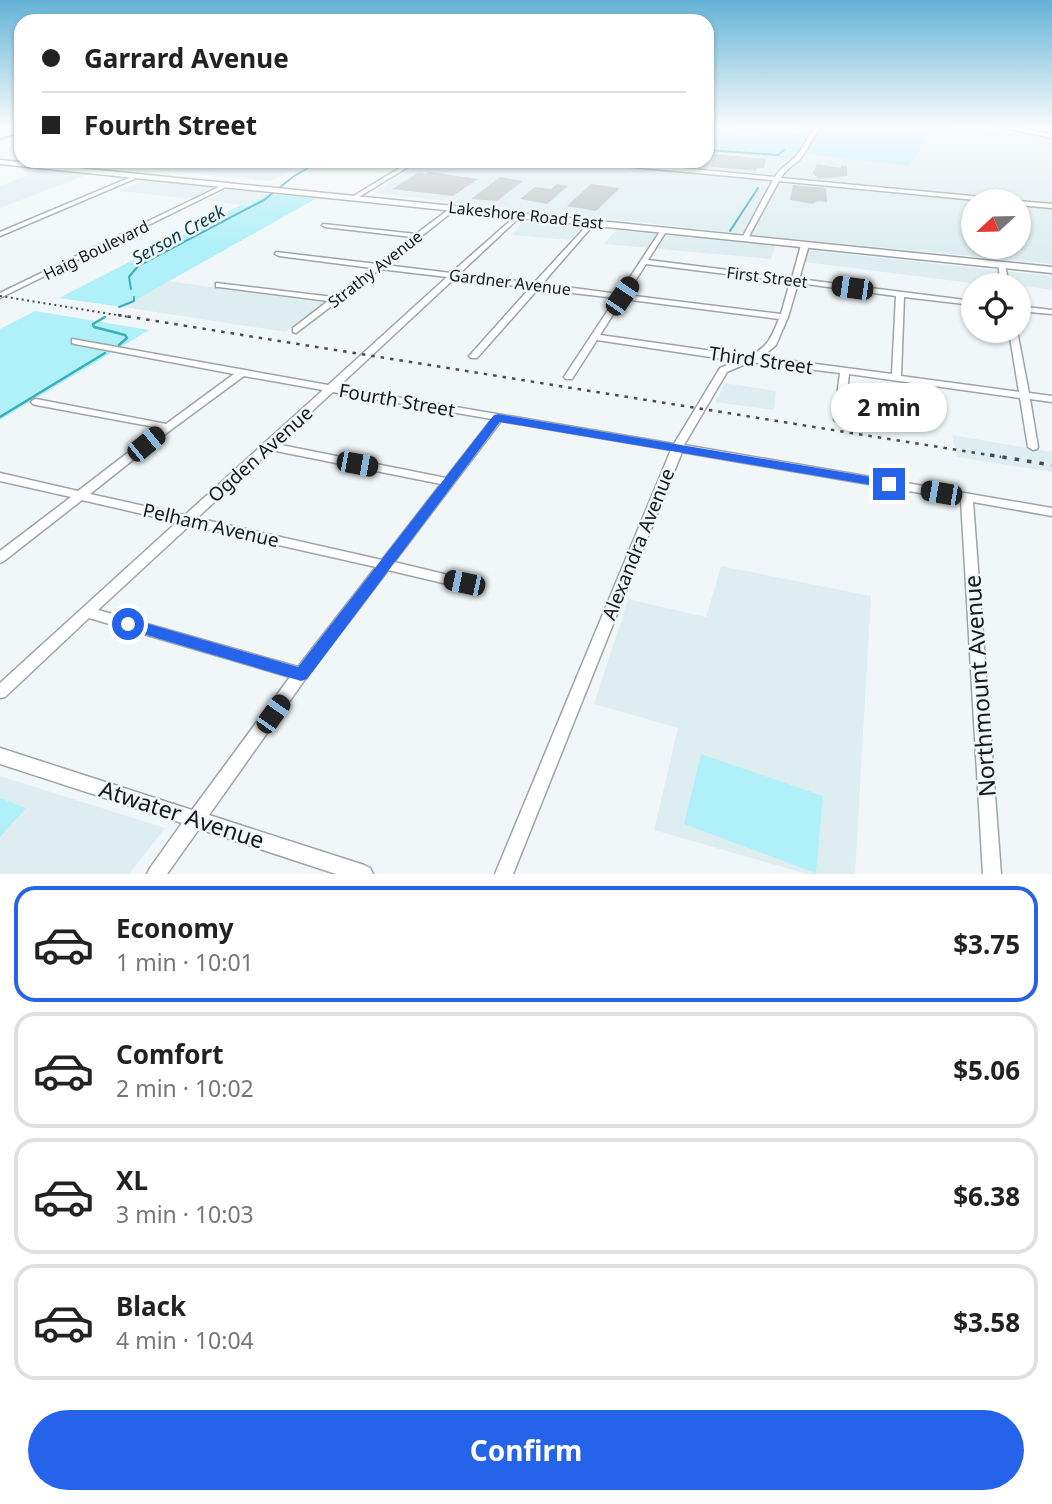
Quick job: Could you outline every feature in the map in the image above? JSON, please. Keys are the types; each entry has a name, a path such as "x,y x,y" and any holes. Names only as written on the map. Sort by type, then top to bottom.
{"main road":[{"name":"Lakeshore Road East","path":"59,168 1052,270"}],"street":[{"path":"745,238 778,177 787,166"},
{"path":"355,197 403,168"},
{"path":"673,168 961,197"},
{"path":"0,234 138,176"},
{"name":"Haig Boulevard","path":"0,296 229,184"},
{"path":"1031,204 1052,206"},
{"name":"Strathy Avenue","path":"296,330 454,208"},
{"name":"Ogden Avenue","path":"0,692 519,215"},
{"path":"474,356 593,222"},
{"path":"325,225 418,236"},
{"path":"569,377 664,230"},
{"name":"Alexandra Avenue","path":"504,874 689,423 718,376 729,366 761,354 772,345 784,317 805,245"},
{"name":"Gardner Avenue","path":"279,254 784,317"},
{"name":"First Street","path":"645,262 961,302"},
{"path":"1001,265 1003,273"},
{"path":"219,285 335,300"},
{"path":"897,379 900,294"},
{"path":"1031,310 1052,312"},
{"name":"Third Street","path":"595,337 747,360 1052,399"},
{"name":"Fourth Street","path":"75,341 498,418 1052,512"},
{"path":"1015,343 1033,447"},
{"path":"839,420 845,372"},
{"path":"0,558 167,427 242,373"},
{"path":"37,402 167,427"},
{"path":"156,874 301,674 498,418"},
{"path":"269,446 448,482"},
{"name":"Pelham Avenue","path":"0,477 464,583"},
{"name":"Northmount Avenue","path":"967,497 992,874"},
{"path":"86,612 301,674"},
{"name":"Atwater Avenue","path":"0,756 199,818 364,874"}],"shaded area":[{"path":"1052,166 1052,264 1001,259 1031,259 1031,189 961,189 961,255 374,193 412,168"},
{"path":"138,168 296,168 271,181"},
{"path":"43,169 89,174 0,208 0,186"},
{"path":"147,179 217,188 193,199 120,191"},
{"path":"228,189 268,194 248,206 207,200"},
{"path":"268,194 317,198 123,307 59,298 241,205 248,206"},
{"path":"524,220 582,226 570,240 511,235"},
{"path":"616,230 775,246 771,259 604,244"},
{"path":"808,250 1024,273 961,273 961,282 804,262"},
{"path":"1031,274 1052,276 1052,290 1031,287"},
{"path":"168,281 325,303 286,332 123,307"},
{"path":"35,311 149,330 0,420 0,329"},
{"path":"725,383 776,391 774,410 715,402"},
{"path":"952,435 1052,452 1052,472 957,457"},
{"path":"721,566 871,596 855,874 807,874 654,830 678,728 594,704 628,599 706,617"},
{"path":"701,754 823,796 816,873 684,824"},
{"path":"0,776 165,828 129,874 0,874"},
{"path":"0,798 26,808 0,837"}],"building":[{"path":"714,166 764,166 756,171 714,167"},
{"path":"816,166 847,166 847,176 818,179 813,173"},
{"path":"430,172 478,179 453,196 392,189 418,173"},
{"path":"500,177 523,181 497,201 471,199"},
{"path":"557,184 568,186 547,204 520,199 535,187 551,189"},
{"path":"591,184 620,188 596,211 567,206"},
{"path":"793,185 826,188 827,202 818,201 813,204 790,200"}],"waterway":[{"name":"Serson Creek","path":"131,289 129,277 138,266 264,200 308,168"},
{"path":"730,231 758,188"},
{"name":"Serson Creek","path":"119,307 134,301 134,297"},
{"name":"Serson Creek","path":"105,317 93,324 94,327 125,335 127,338 119,345"},
{"name":"Serson Creek","path":"0,417 105,353"}],"railway":[{"path":"0,296 129,317"},
{"path":"118,315 1001,457"},
{"path":"990,455 1052,465"}],"route":[{"path":"128,624 301,674 498,418 889,484"}]}
